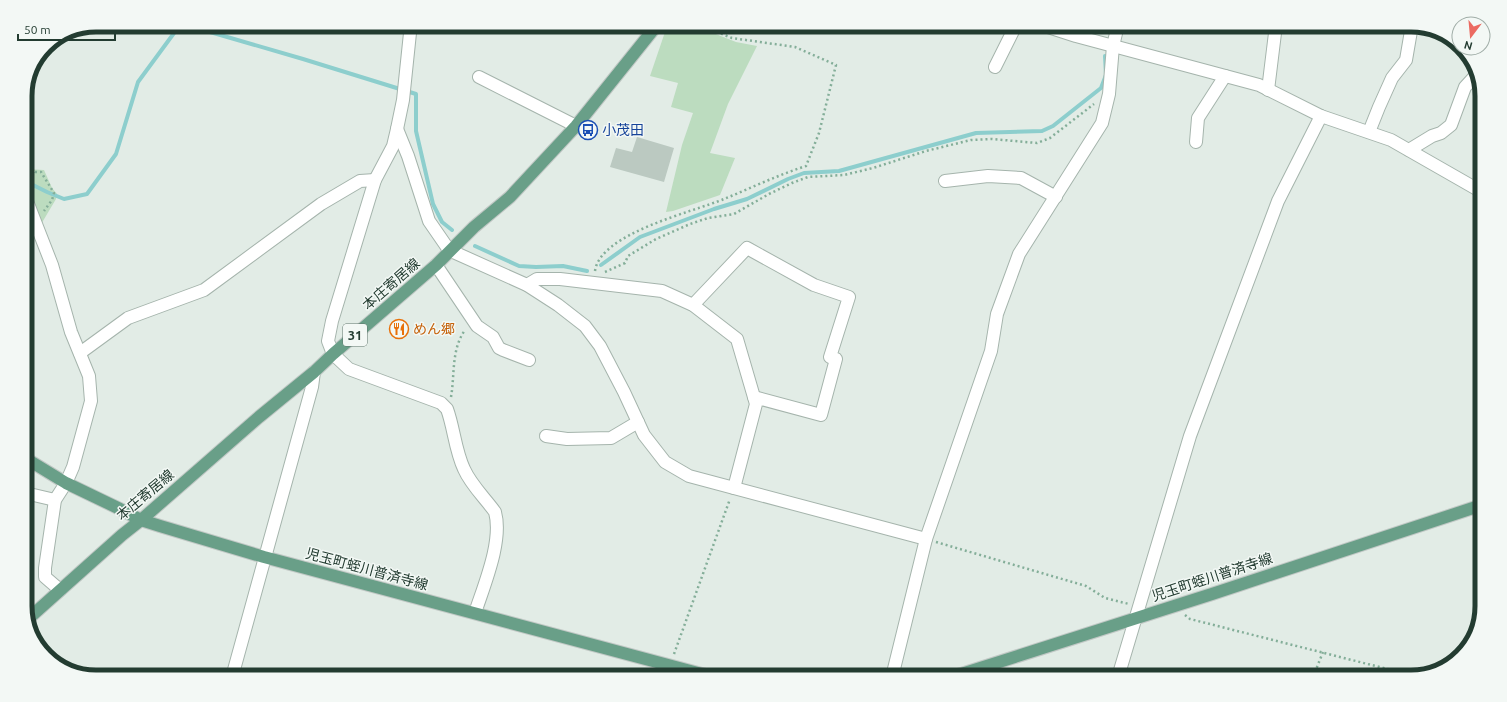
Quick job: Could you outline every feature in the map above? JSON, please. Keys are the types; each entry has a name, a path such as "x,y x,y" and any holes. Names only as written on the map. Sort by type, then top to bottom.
{"main road":[{"name":"本庄寄居線","path":"33,615 122,535 142,520 259,417 314,372 436,265 449,250 510,197 576,126 651,32"},
{"name":"児玉町蛭川普済寺線","path":"32,462 66,483 142,520 264,557 685,670"},
{"name":"児玉町蛭川普済寺線","path":"974,670 1178,605 1475,507"}],"street":[{"path":"411,32 403,100 393,146 375,180 332,320 328,341 333,354 349,369 441,404 447,408 464,470 495,512 497,518 497,533 494,547 475,613"},
{"path":"995,67 1012,32"},
{"path":"1079,32 1112,46 1260,85 1321,116 1391,140 1475,188"},
{"path":"894,670 926,539 991,351 997,314 1019,254 1102,123 1109,94 1112,46 1116,32"},
{"path":"1268,90 1275,32"},
{"path":"1369,132 1392,78 1406,60 1411,32"},
{"path":"1196,142 1198,118 1225,76"},
{"path":"479,77 576,126"},
{"path":"1409,150 1432,136 1441,133 1451,125 1465,87 1472,78"},
{"path":"1120,670 1190,436 1278,201 1321,116"},
{"path":"397,130 408,156 429,221 449,250 527,284 558,305 584,326 600,346 644,435 665,462 689,476 840,518 926,539"},
{"path":"945,181 988,176 1021,178 1056,197"},
{"path":"80,353 128,318 204,290 321,204 360,181 375,180"},
{"path":"32,215 52,265 71,332 89,376 91,401 73,467 56,500 45,577 60,590"},
{"path":"693,306 747,248 814,285 848,297 830,357 836,359 821,415 754,397"},
{"path":"436,265 477,326 493,338 499,348 529,360"},
{"path":"527,284 537,279 560,279 662,291 693,306 737,340 756,404 734,488"},
{"path":"234,670 312,387 314,372"},
{"path":"546,436 567,439 610,438 638,422"},
{"path":"32,495 56,500"}],"path":[{"path":"593,283 596,265 599,258 608,249 636,231 723,199 775,176 806,166 820,133 836,65 795,47 732,38 717,32"},
{"path":"593,283 606,271 624,263 628,256 656,239 708,218 734,214 769,194 808,177 844,175 873,168 926,151 971,140 992,139 1037,143 1050,138 1100,99 1109,94"},
{"path":"32,177 34,172 41,172 54,193 52,200 39,218 34,220"},
{"path":"447,408 451,394 457,345 462,334 472,320"},
{"path":"669,666 734,488"},
{"path":"926,539 1086,586 1105,598 1139,606"},
{"path":"1178,605 1190,619 1392,670"},
{"path":"1316,670 1323,652"}],"green space":[{"path":"665,32 711,32 736,42 757,46 728,104 710,153 735,158 720,195 666,212 682,145 693,113 671,107 678,83 650,76"},
{"path":"32,169 44,170 52,188 57,194 56,199 40,226 32,206"}],"building":[{"path":"637,137 674,148 664,182 610,167 616,148 632,152"},
{"name":"めん郷","path":"394,321 408,326 405,337 390,332"}],"waterway":[{"path":"32,184 64,199 87,194 116,154 138,82 175,32"},
{"path":"210,32 416,94 416,131 433,204 442,222 452,230"},
{"path":"601,265 640,237 714,209 747,199 804,173 839,171 976,133 1042,131 1053,126 1101,88 1106,75 1105,56"},
{"path":"475,246 519,266 563,266 587,271"}],"place":[{"name":"小茂田","path":"588,130"},
{"name":"めん郷","path":"399,329"}]}
